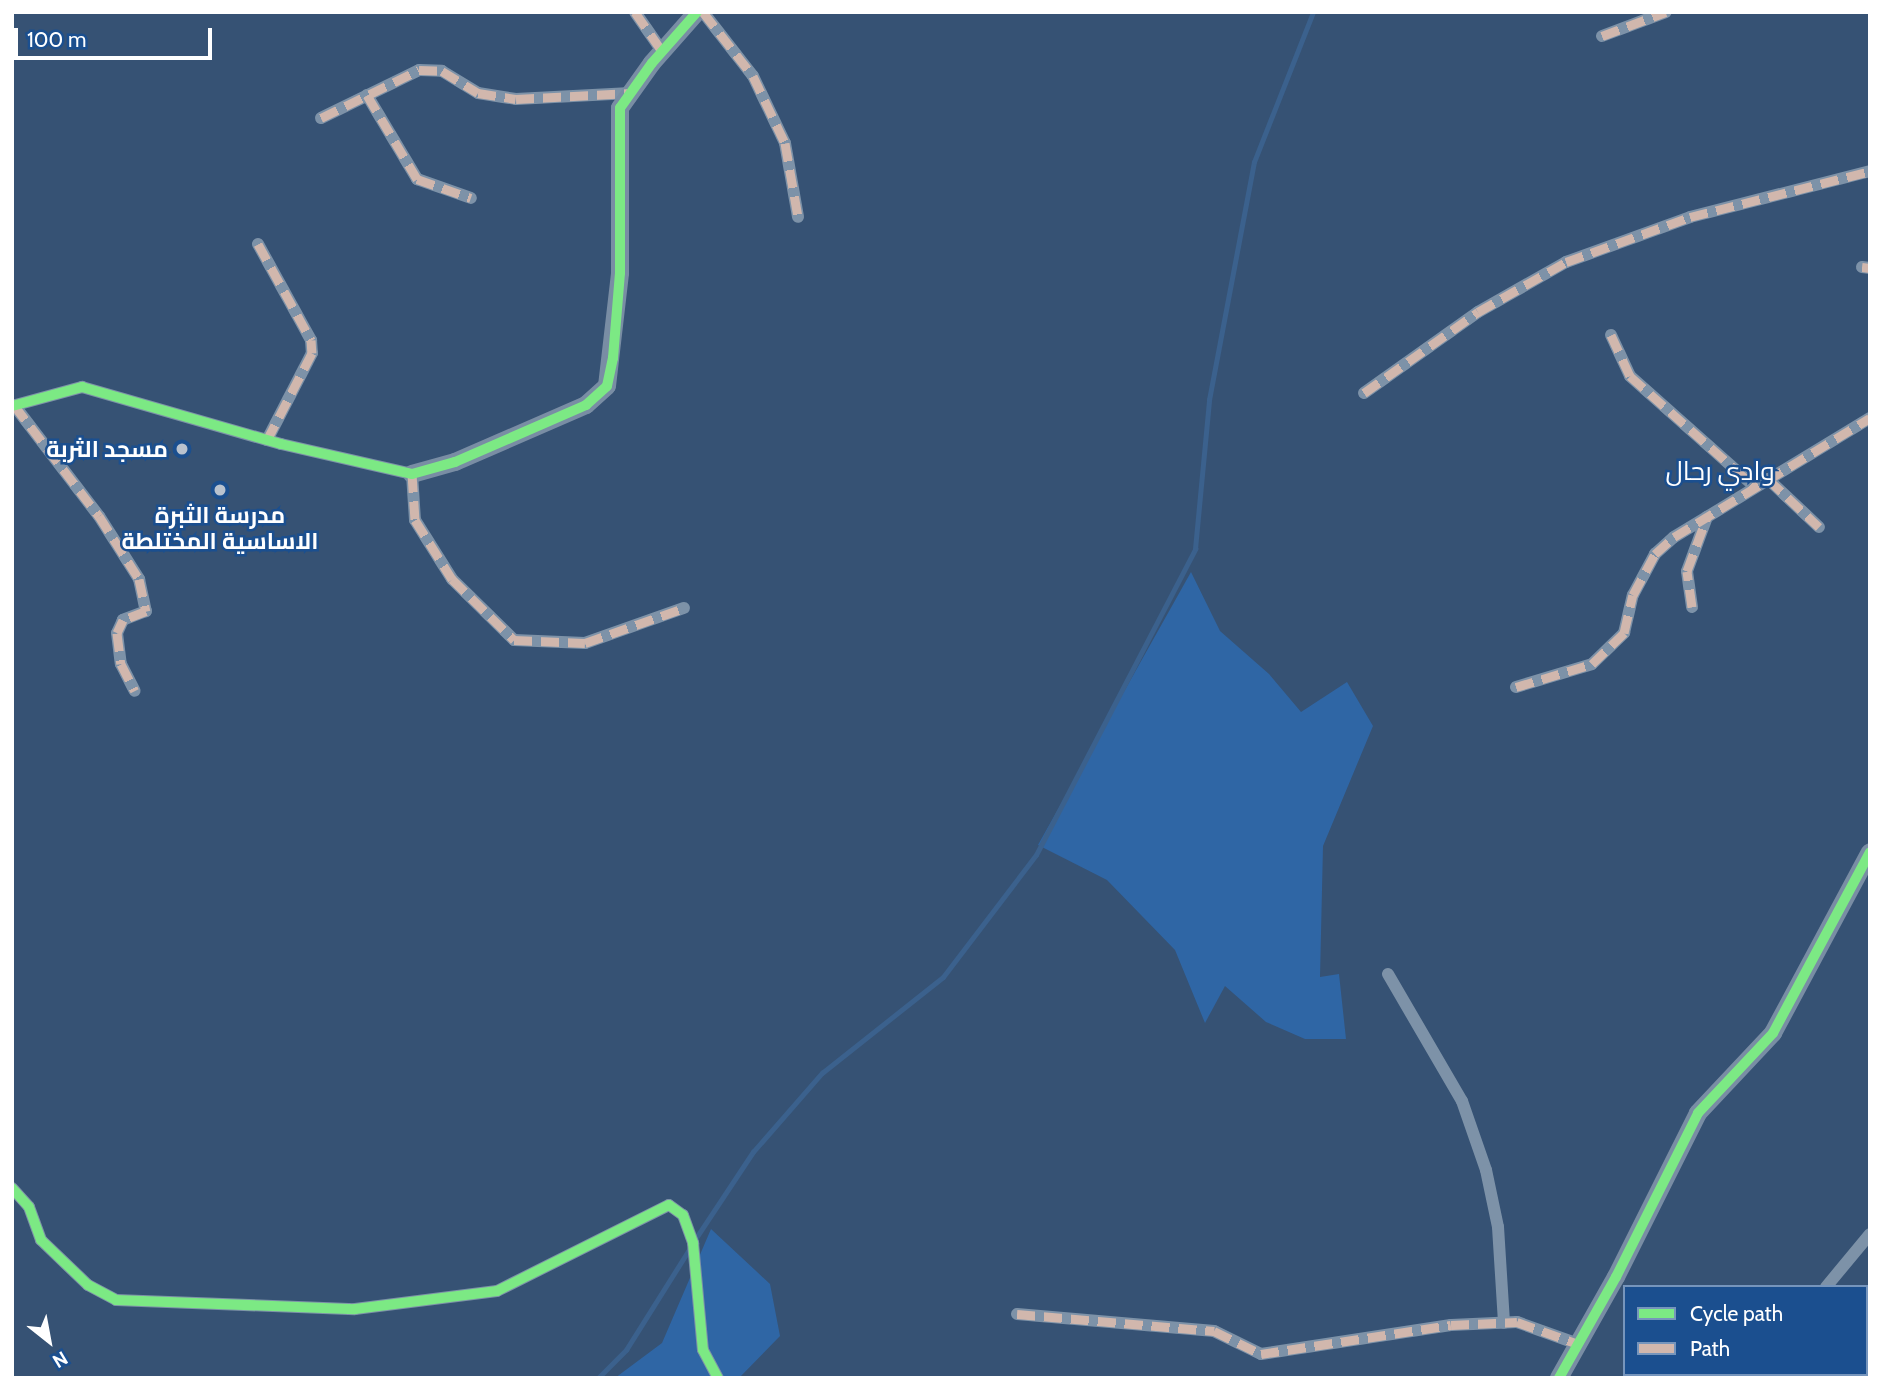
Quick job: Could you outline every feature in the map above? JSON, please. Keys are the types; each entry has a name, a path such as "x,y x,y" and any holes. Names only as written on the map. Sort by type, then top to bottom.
{"street":[{"path":"635,12 662,51"},
{"path":"135,691 121,664 117,633 123,620 146,611 139,579 99,516 13,406 82,387 267,440 412,474 455,462 576,409 607,386 620,273 620,108 662,51 697,12"},
{"path":"703,12 753,76 785,143 797,216"},
{"path":"1602,36 1666,12"},
{"path":"321,118 419,70 443,71 478,93 516,99 631,93"},
{"path":"368,95 418,179 471,198"},
{"path":"1364,393 1478,312 1566,262 1690,217 1870,171"},
{"path":"258,244 312,340 312,352 267,440"},
{"path":"1611,335 1630,376 1755,487"},
{"path":"1516,687 1592,664 1624,633 1633,595 1655,554 1707,516 1870,418"},
{"path":"412,474 415,520 421,530 452,579 514,640 584,643 684,608"},
{"path":"1768,479 1819,527"},
{"path":"1692,607 1687,570 1707,516"},
{"path":"1559,1378 1698,1113 1773,1033 1870,852"},
{"path":"1388,974 1462,1101 1486,1170 1498,1227 1504,1323"},
{"path":"12,1188 29,1207 41,1240 88,1285 116,1300 355,1309 497,1291 669,1205 683,1215 693,1243 703,1350 718,1378"},
{"path":"1828,1285 1870,1234"},
{"path":"1017,1314 1214,1331 1261,1354 1451,1325 1517,1322 1578,1344"}],"shaded area":[{"path":"1191,572 1220,631 1269,674 1301,712 1347,682 1373,726 1323,846 1320,977 1339,974 1346,1039 1305,1039 1266,1022 1225,986 1205,1023 1175,950 1107,880 1038,845"},
{"path":"711,1229 770,1284 780,1336 739,1378 615,1378 662,1343"}],"waterway":[{"path":"694,1241 753,1152 822,1073 943,977 1036,855 1195,549 1209,400 1254,162 1313,12"},
{"path":"598,1378 626,1350 690,1248"}],"marked path":[{"path":"635,12 662,51"},
{"path":"703,12 753,76 785,143 798,217"},
{"path":"1602,36 1666,12"},
{"path":"321,118 419,70 442,71 478,93 516,99 631,93"},
{"path":"367,95 417,179 471,198"},
{"path":"1364,393 1478,312 1566,262 1690,217 1870,171"},
{"path":"258,244 311,340 312,353 267,440"},
{"path":"1862,267 1870,268"},
{"path":"1611,335 1630,376 1755,487"},
{"path":"14,405 99,516 139,579 146,611 123,620 117,633 121,664 135,691"},
{"path":"1516,687 1592,664 1624,633 1633,595 1655,554 1674,537 1870,418"},
{"path":"412,474 415,520 452,579 514,640 585,643 684,608"},
{"path":"1768,479 1819,527"},
{"path":"1692,607 1687,571 1707,517"},
{"path":"1017,1314 1214,1331 1261,1354 1451,1325 1517,1322 1578,1344"}],"cycle path":[{"path":"12,406 82,387 281,444 412,474 455,462 586,405 607,386 613,358 620,273 620,108 652,63 697,12"},
{"path":"1559,1378 1616,1277 1698,1113 1773,1033 1870,852"},
{"path":"12,1188 29,1207 41,1240 88,1285 116,1300 355,1309 497,1291 669,1205 683,1215 693,1243 703,1350 718,1378"}],"place":[{"name":"مسجد الثربة","path":"182,449"},
{"name":"مدرسة الثبرة الاساسية المختلطة","path":"220,490"}],"district":[{"name":"وادي رحال","path":"1720,472"}]}
